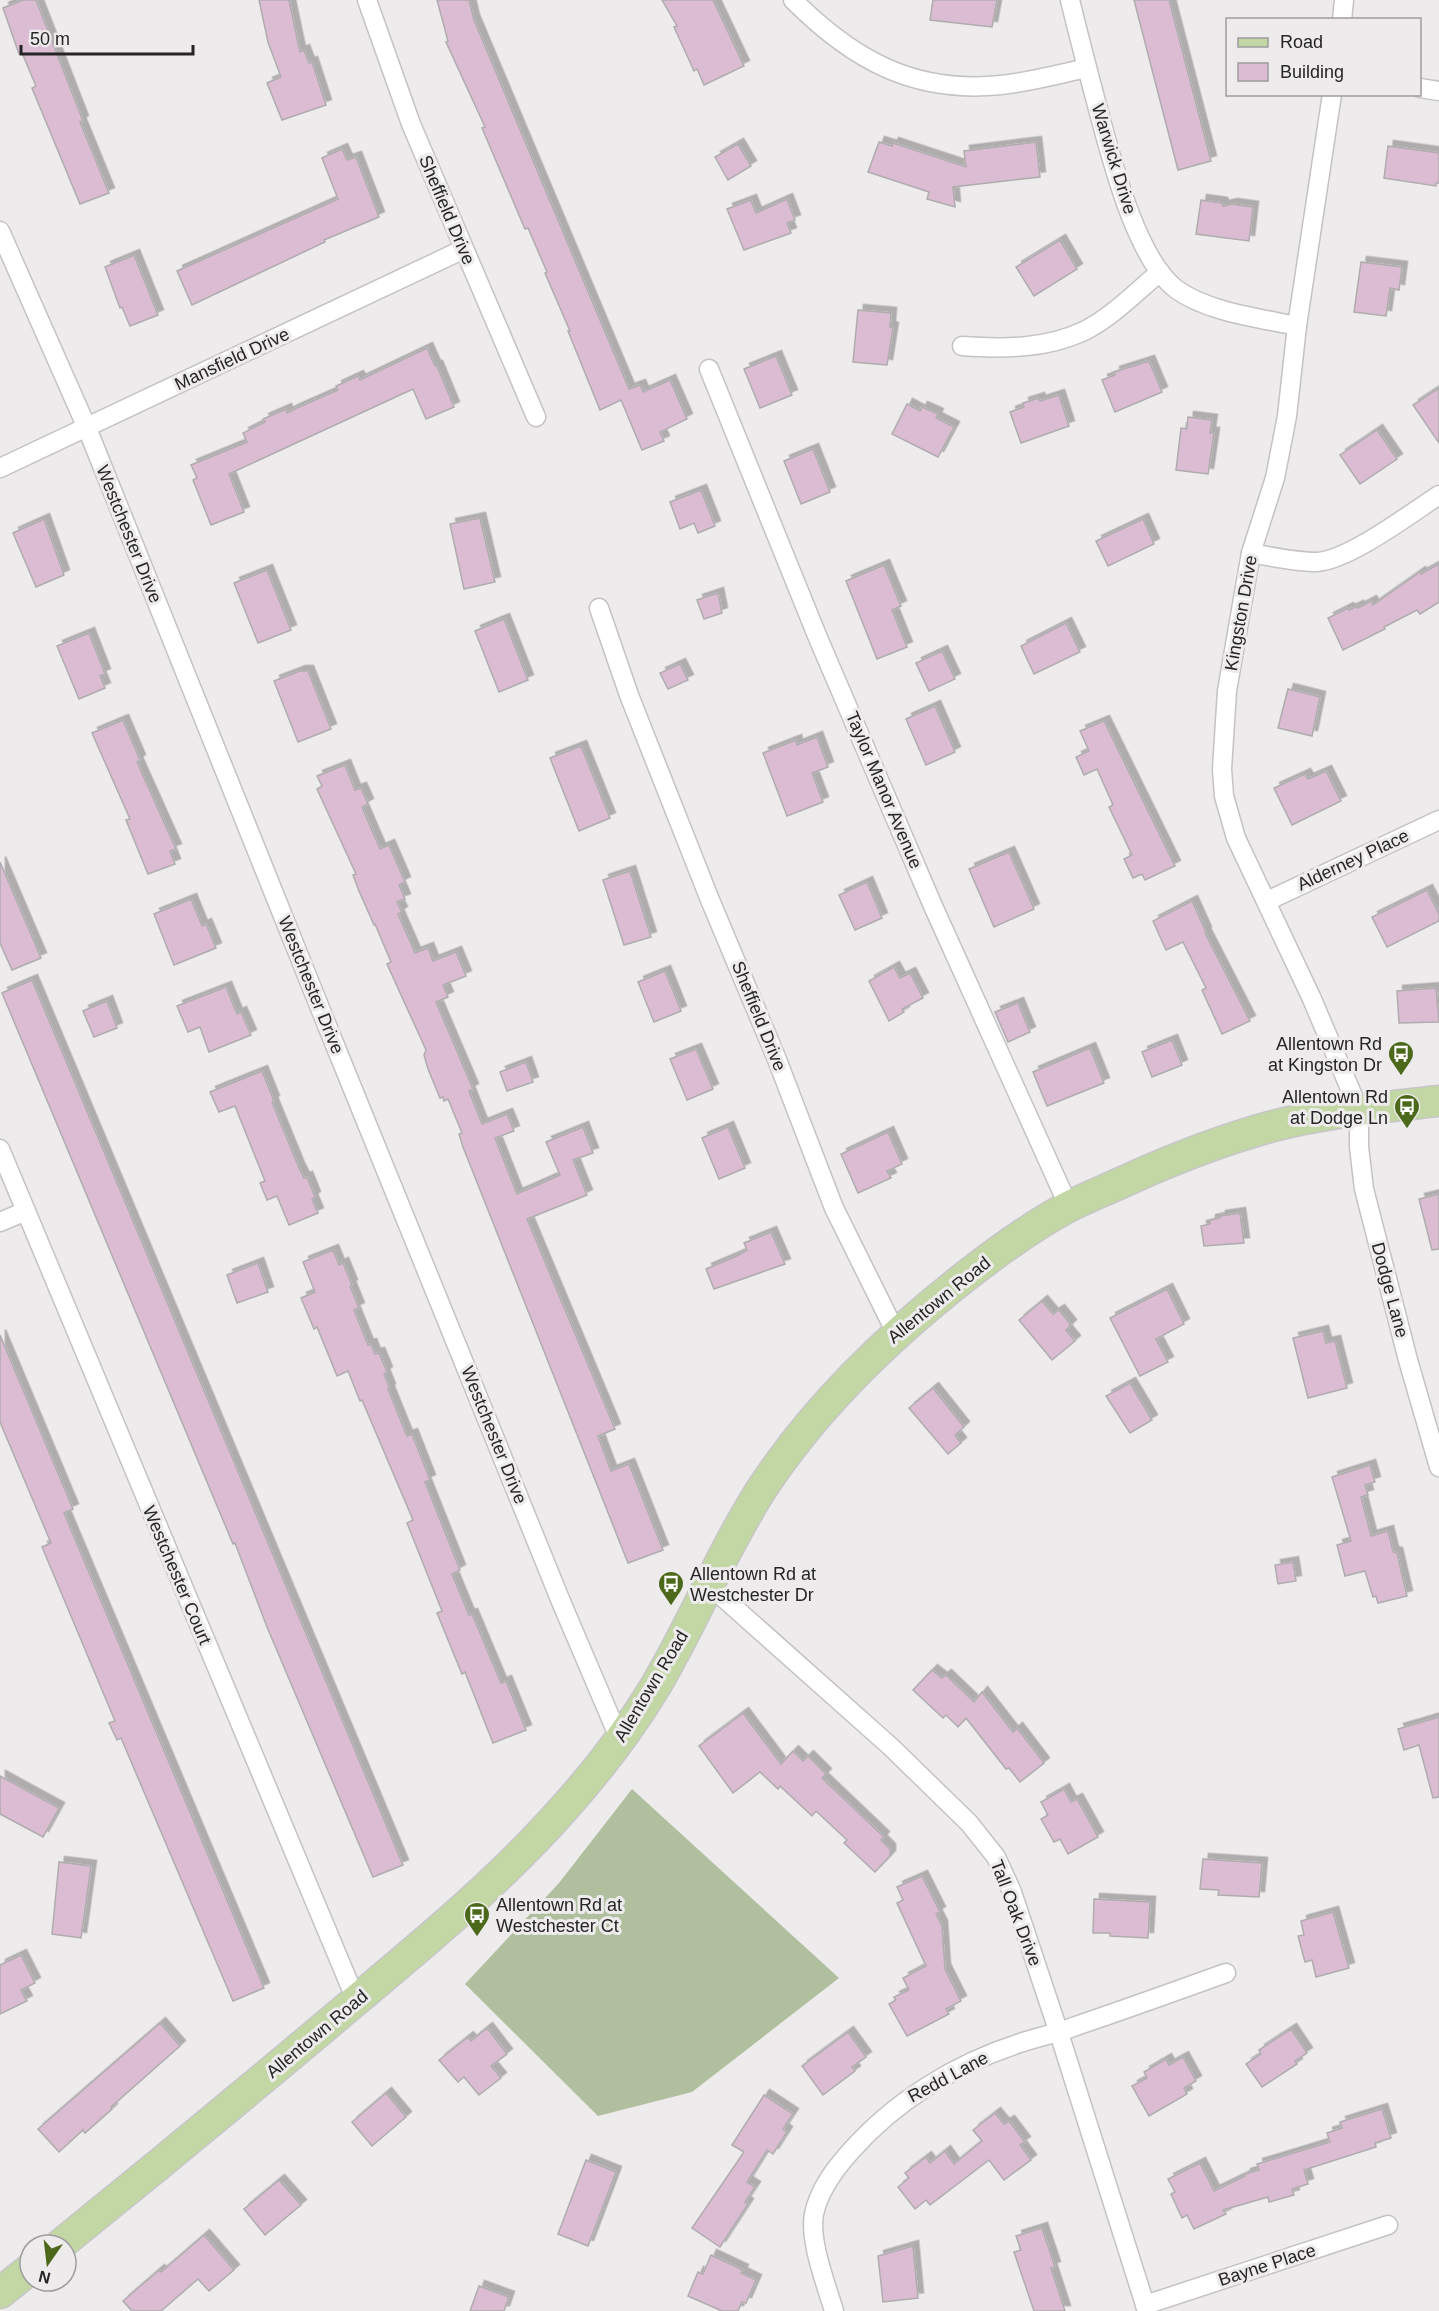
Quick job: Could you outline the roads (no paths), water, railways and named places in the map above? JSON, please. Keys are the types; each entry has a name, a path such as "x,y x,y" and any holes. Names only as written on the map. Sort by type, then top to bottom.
{"main road":[{"name":"Allentown Road","path":"75,2233 212,2122 450,1921 522,1855 569,1803 620,1740 656,1685 742,1521 764,1486 811,1424 870,1357 896,1333 1016,1239 1069,1207 1166,1162 1276,1125 1359,1110 1439,1101"},
{"path":"0,2293 18,2279"}],"street":[{"name":"Sheffield Drive","path":"367,0 411,124 536,417"},
{"path":"793,0 834,38 863,57 896,73 940,85 973,87 1003,85 1087,68"},
{"name":"Warwick Drive","path":"1070,0 1116,178 1130,214 1160,272 1175,288 1196,299 1248,316 1297,326"},
{"path":"1342,18 1344,0"},
{"path":"1421,88 1439,92"},
{"name":"Kingston Drive","path":"1332,96 1281,450 1275,478 1251,553 1227,691 1222,769 1224,796 1236,838 1312,999 1359,1110"},
{"name":"Westchester Drive","path":"0,231 87,428 328,1028 620,1740"},
{"name":"Mansfield Drive","path":"0,468 464,249"},
{"path":"962,346 995,348 1022,346 1068,337 1100,320 1160,272"},
{"name":"Taylor Manor Avenue","path":"709,369 814,627 933,906 1069,1207"},
{"path":"1251,553 1317,562 1332,559 1349,553 1439,495"},
{"name":"Sheffield Drive","path":"599,608 629,695 710,900 776,1057 834,1208 896,1333"},
{"name":"Alderney Place","path":"1267,901 1439,819"},
{"name":"Dodge Lane","path":"1359,1110 1359,1147 1364,1189 1408,1360 1439,1467"},
{"name":"Westchester Court","path":"0,1149 356,2000"},
{"path":"0,1222 26,1211"},
{"name":"Tall Oak Drive","path":"709,1585 891,1747 969,1823 996,1857 1008,1883 1059,2033 1146,2308"},
{"name":"Redd Lane","path":"834,2311 813,2223 821,2193 840,2163 861,2139 905,2099 990,2054 1020,2042 1059,2033 1226,1973"},
{"name":"Bayne Place","path":"1146,2308 1388,2225"}],"place":[{"name":"Allentown Rd at Kingston Dr","path":"1401,1077"},
{"name":"Allentown Rd at Dodge Ln","path":"1407,1130"},
{"name":"Allentown Rd at Westchester Dr","path":"671,1607"},
{"name":"Allentown Rd at Westchester Ct","path":"477,1938"}]}
